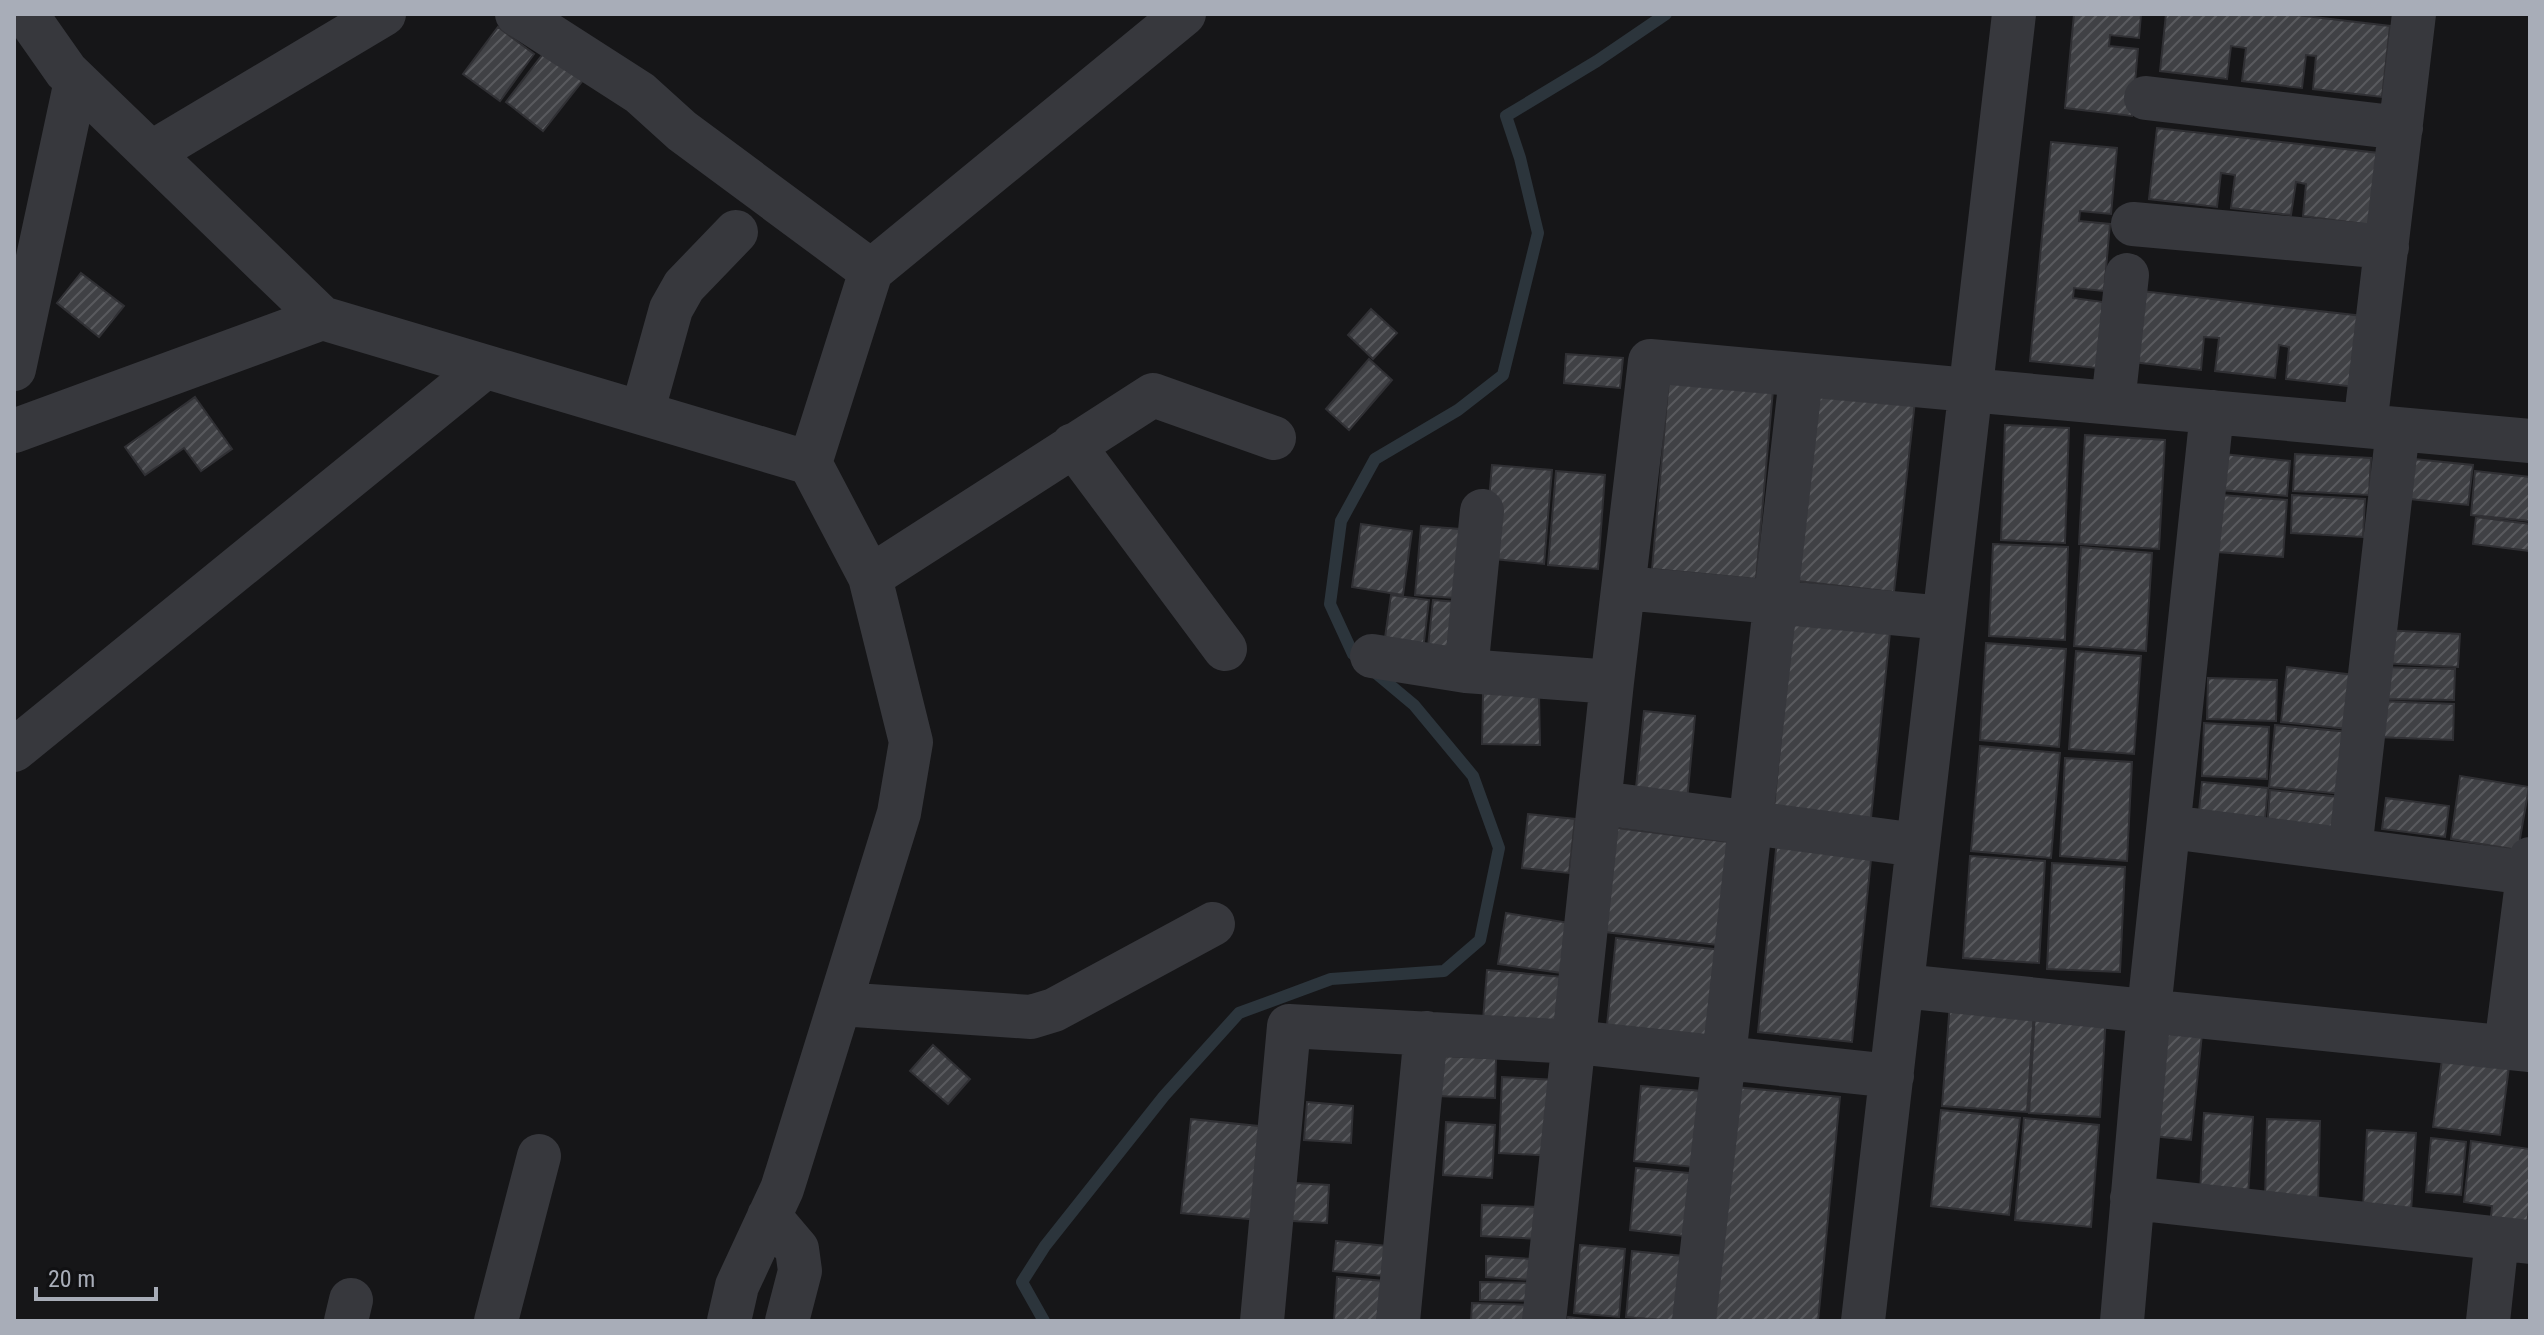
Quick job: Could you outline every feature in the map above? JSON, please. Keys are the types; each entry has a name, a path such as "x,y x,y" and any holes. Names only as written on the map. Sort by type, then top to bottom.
{"street":[{"path":"26,14 66,71 322,318 810,463"},
{"path":"151,153 384,14"},
{"path":"517,14 640,93 682,131 871,271"},
{"path":"729,1321 737,1286 782,1189 899,813 911,742 870,577 810,463 871,271 1184,14"},
{"path":"1863,1321 2014,14"},
{"path":"2350,850 2382,428 2387,247 2414,14"},
{"path":"14,369 76,81"},
{"path":"2146,98 2401,128"},
{"path":"2133,224 2387,247"},
{"path":"642,413 671,309 684,286 736,232"},
{"path":"2113,403 2127,275"},
{"path":"14,431 322,318"},
{"path":"1544,1321 1612,682 1650,361 2530,441"},
{"path":"14,750 485,367"},
{"path":"1694,1321 1801,377"},
{"path":"870,577 1153,395 1274,438"},
{"path":"2122,1321 2149,1010 2212,412"},
{"path":"1073,445 1225,649"},
{"path":"1466,671 1482,511"},
{"path":"1625,588 1944,618"},
{"path":"1372,656 1466,671 1612,682"},
{"path":"1601,803 1917,845"},
{"path":"1902,986 2518,1049 2529,866 2350,850 2170,827"},
{"path":"840,1004 1031,1017 1054,1010 1213,924"},
{"path":"1262,1321 1289,1026 1575,1042 1892,1076"},
{"path":"1398,1321 1426,1033"},
{"path":"496,1321 539,1156"},
{"path":"2132,1198 2513,1240 2488,1321"},
{"path":"769,1216 797,1249 800,1271 787,1321"}],"building":[{"path":"2074,14 2141,14 2139,38 2110,35 2109,46 2138,49 2132,116 2065,108"},
{"path":"2166,14 2288,14 2390,26 2382,97 2313,89 2316,56 2306,55 2302,88 2242,81 2246,48 2231,46 2227,79 2160,71"},
{"path":"498,27 534,54 500,101 463,74"},
{"path":"546,50 584,79 543,131 506,102"},
{"path":"2157,128 2379,153 2371,225 2303,216 2306,184 2296,182 2291,215 2231,208 2235,175 2221,173 2217,207 2149,199"},
{"path":"2051,142 2117,148 2111,214 2080,211 2079,221 2110,224 2104,291 2074,288 2073,298 2103,302 2097,368 2030,361"},
{"path":"81,273 124,306 99,337 57,303"},
{"path":"2141,291 2363,316 2355,387 2286,379 2289,347 2279,345 2275,378 2215,371 2219,338 2204,337 2201,370 2133,362"},
{"path":"1371,309 1397,333 1373,359 1348,335"},
{"path":"1566,354 1623,358 1620,388 1564,383"},
{"path":"1369,359 1392,380 1349,430 1326,409"},
{"path":"1669,379 1773,390 1756,579 1652,569"},
{"path":"1818,390 1915,401 1894,592 1797,581"},
{"path":"195,397 232,449 201,471 184,448 145,475 125,447"},
{"path":"2005,425 2069,428 2065,543 2001,540"},
{"path":"2085,435 2165,440 2159,549 2079,544"},
{"path":"2223,454 2290,461 2287,496 2220,490"},
{"path":"2295,454 2371,458 2369,495 2293,491"},
{"path":"2414,459 2473,465 2468,505 2410,499"},
{"path":"1492,465 1552,470 1544,564 1484,558"},
{"path":"1556,471 1605,475 1598,569 1548,565"},
{"path":"2475,471 2530,477 2530,521 2471,515"},
{"path":"2221,495 2287,500 2283,557 2217,552"},
{"path":"2292,495 2365,499 2363,537 2291,533"},
{"path":"2476,517 2530,524 2530,551 2473,544"},
{"path":"1361,524 1412,531 1403,595 1352,587"},
{"path":"1421,526 1460,529 1454,598 1415,595"},
{"path":"1993,544 2068,547 2065,640 1989,636"},
{"path":"2081,547 2152,553 2146,651 2074,646"},
{"path":"1391,595 1429,600 1423,650 1384,645"},
{"path":"1433,600 1458,602 1452,659 1427,656"},
{"path":"1793,613 1891,623 1871,818 1774,808"},
{"path":"2382,630 2460,634 2458,667 2381,663"},
{"path":"1986,643 2066,649 2059,747 1980,740"},
{"path":"2076,651 2141,656 2134,754 2069,749"},
{"path":"2287,667 2363,676 2357,730 2281,722"},
{"path":"2378,667 2455,669 2454,700 2378,699"},
{"path":"2208,678 2277,680 2276,721 2207,719"},
{"path":"1483,693 1539,693 1540,745 1482,744"},
{"path":"2377,701 2454,704 2453,740 2376,737"},
{"path":"1644,711 1695,716 1687,801 1635,797"},
{"path":"2204,723 2269,727 2267,779 2202,776"},
{"path":"2275,725 2349,732 2343,794 2269,787"},
{"path":"1980,746 2060,753 2051,858 1971,851"},
{"path":"2065,758 2132,762 2127,861 2060,856"},
{"path":"2460,776 2529,787 2518,850 2451,839"},
{"path":"2202,782 2268,788 2265,818 2199,811"},
{"path":"2270,790 2341,797 2337,835 2267,828"},
{"path":"2386,798 2449,806 2445,837 2382,829"},
{"path":"1528,814 1575,819 1569,873 1522,868"},
{"path":"1617,828 1737,843 1726,946 1605,932"},
{"path":"1777,839 1872,850 1852,1042 1758,1032"},
{"path":"1970,856 2045,861 2039,963 1963,958"},
{"path":"2052,863 2125,867 2120,972 2047,969"},
{"path":"1506,913 1576,924 1569,974 1498,964"},
{"path":"1616,938 1722,950 1712,1036 1607,1025"},
{"path":"1487,970 1563,977 1559,1027 1483,1020"},
{"path":"1950,1003 2034,1010 2027,1112 1942,1106"},
{"path":"2035,1012 2106,1015 2100,1117 2029,1113"},
{"path":"2164,1029 2202,1034 2191,1140 2152,1136"},
{"path":"933,1045 970,1079 948,1104 910,1071"},
{"path":"1436,1056 1496,1058 1495,1098 1435,1096"},
{"path":"2442,1059 2509,1067 2500,1135 2433,1127"},
{"path":"1502,1077 1558,1080 1555,1156 1499,1153"},
{"path":"1641,1086 1702,1091 1694,1167 1634,1161"},
{"path":"1735,1087 1840,1097 1818,1321 1712,1321"},
{"path":"1307,1102 1353,1106 1351,1143 1304,1140"},
{"path":"1941,1110 2020,1118 2009,1215 1931,1206"},
{"path":"2204,1113 2253,1117 2248,1196 2200,1193"},
{"path":"2024,1118 2099,1125 2091,1227 2015,1220"},
{"path":"1191,1119 1268,1127 1259,1220 1181,1213"},
{"path":"2267,1119 2320,1121 2318,1203 2265,1201"},
{"path":"1446,1122 1495,1125 1492,1178 1443,1175"},
{"path":"2367,1130 2416,1133 2411,1212 2363,1208"},
{"path":"2431,1138 2466,1142 2461,1195 2426,1192"},
{"path":"2471,1141 2530,1149 2530,1203 2526,1231 2490,1226 2492,1206 2464,1202"},
{"path":"1636,1168 1699,1174 1693,1237 1630,1230"},
{"path":"1278,1182 1329,1185 1327,1223 1275,1220"},
{"path":"1482,1205 1540,1207 1539,1239 1481,1236"},
{"path":"1336,1241 1387,1246 1384,1276 1333,1271"},
{"path":"1580,1245 1625,1249 1619,1317 1574,1313"},
{"path":"1632,1251 1684,1256 1677,1321 1626,1317"},
{"path":"1486,1256 1532,1259 1531,1280 1486,1277"},
{"path":"1337,1277 1385,1281 1382,1321 1334,1321"},
{"path":"1480,1282 1533,1283 1533,1301 1480,1300"},
{"path":"1472,1303 1534,1305 1534,1321 1471,1321"},
{"path":"1568,1317 1603,1321 1567,1321"}],"waterway":[{"path":"1044,1321 1022,1282 1045,1246 1164,1096 1239,1013 1331,979 1444,971 1480,940 1499,848 1473,776 1414,705 1353,654 1330,604 1341,521 1375,459 1458,410 1503,375 1538,233 1520,158 1506,116 1597,61 1666,14"}]}
